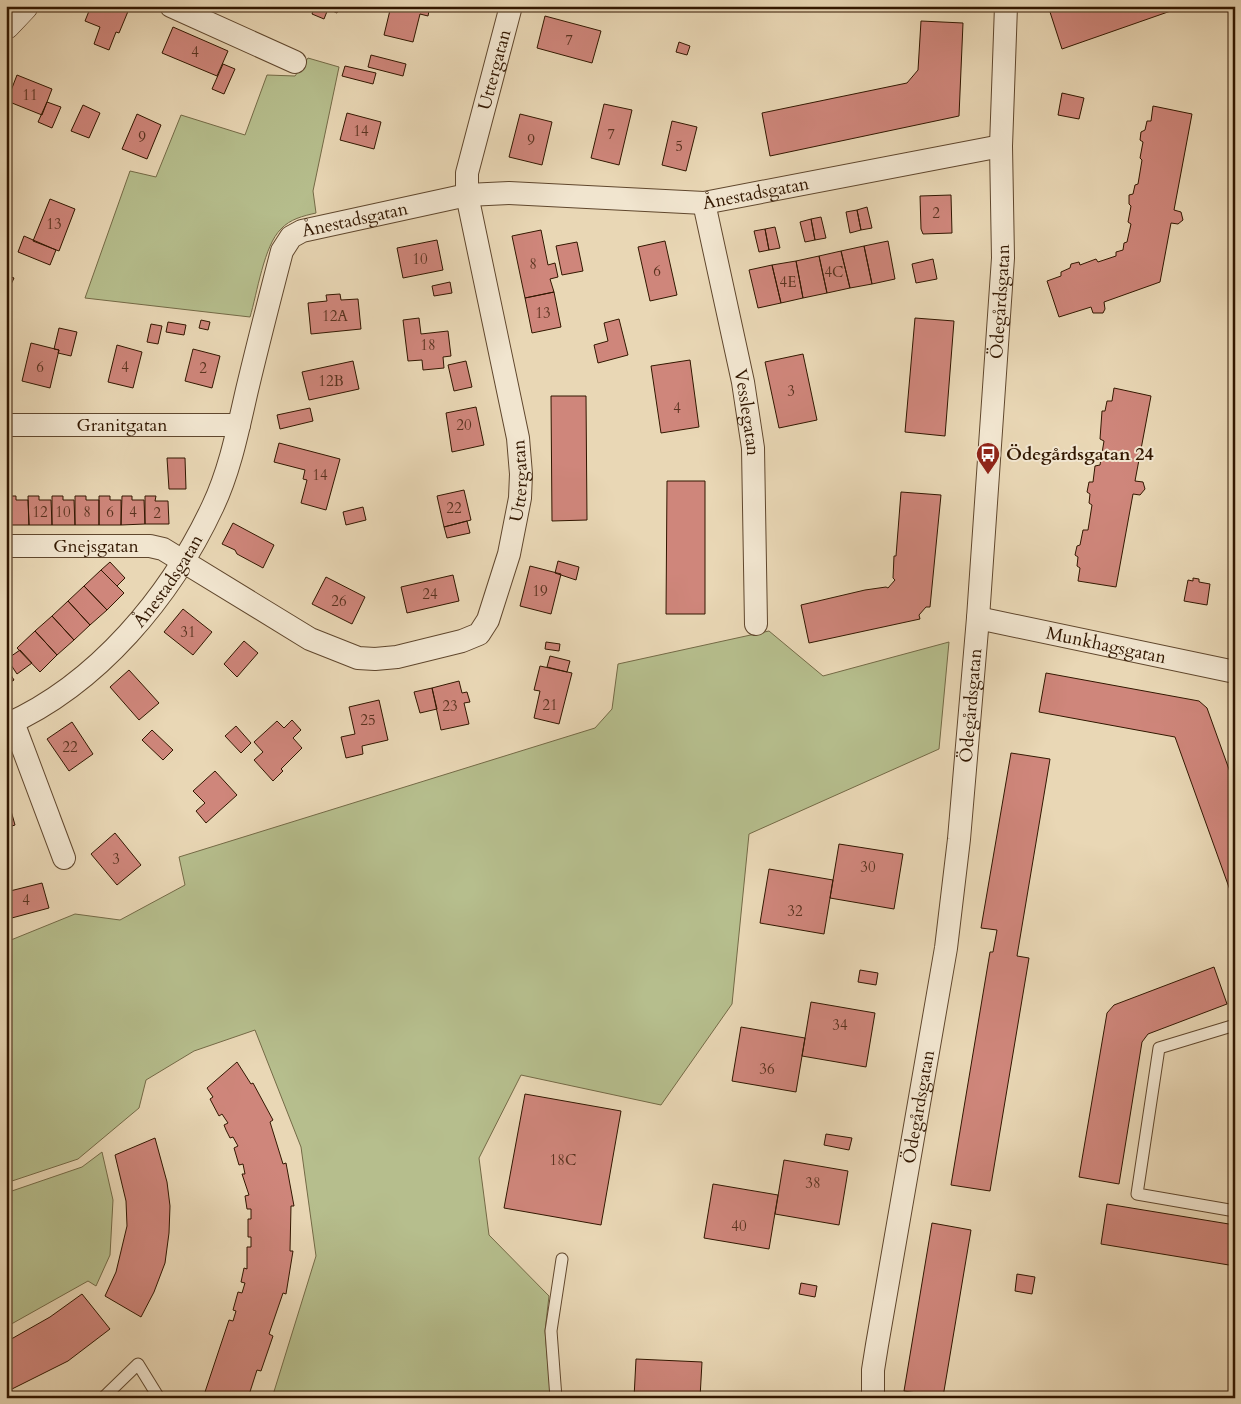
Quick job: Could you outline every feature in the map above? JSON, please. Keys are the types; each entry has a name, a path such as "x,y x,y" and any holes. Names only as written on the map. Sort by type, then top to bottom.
{"street":[{"path":"6,25 24,6"},
{"path":"172,6 295,62"},
{"name":"Uttergatan","path":"184,560 310,639 358,658 398,657 473,637 485,627 509,554 520,498 521,474 518,438 468,196 467,174 511,6"},
{"name":"Ödegårdsgatan","path":"873,1398 873,1370 946,948 959,839 978,618 1003,258 1002,146 1006,6"},
{"name":"Ånestadsgatan","path":"10,724 62,692 102,660 128,634 184,560 213,506 228,464 282,251 291,237 316,227 468,196 509,193 704,204 1002,146"},
{"name":"Vesslegatan","path":"704,204 743,382 753,448 756,624"},
{"name":"Granitgatan","path":"6,425 239,425"},
{"name":"Gnejsgatan","path":"6,546 150,546 163,549 184,560"},
{"name":"Munkhagsgatan","path":"978,618 1235,672"},
{"path":"10,724 64,858"}],"lane":[{"path":"1235,1025 1159,1048 1137,1194 1235,1211"},
{"path":"556,1398 551,1331 562,1259"},
{"path":"103,1398 138,1364 160,1398"}],"green space":[{"path":"308,58 339,67 313,191 316,213 293,220 275,236 262,270 250,317 85,298 130,171 156,177 181,115 245,135 267,75 295,76"},
{"path":"769,631 823,676 949,642 939,749 749,834 732,1004 661,1105 521,1075 479,1158 489,1235 549,1296 545,1331 550,1389 549,1398 272,1398 316,1256 301,1147 255,1030 194,1051 146,1080 139,1108 78,1159 6,1183 6,942 75,914 120,920 185,885 179,857 595,728 612,709 618,664"},
{"path":"102,1152 113,1200 110,1255 96,1286 88,1281 6,1327 6,1193 82,1167"}],"building":[{"path":"91,6 123,6 129,9 119,33 116,32 109,50 94,44 100,27 85,21"},
{"path":"315,6 340,6 337,13 328,9 324,19 312,14"},
{"path":"391,6 430,6 428,16 420,14 413,42 384,35"},
{"path":"1064,6 1185,6 1062,49 1050,12"},
{"path":"545,16 601,31 592,63 537,48"},
{"path":"921,21 963,23 959,116 770,156 762,113 907,83 918,70"},
{"path":"173,27 228,51 217,76 162,53"},
{"path":"679,42 690,46 687,55 676,52"},
{"path":"371,55 406,64 403,76 368,67"},
{"path":"223,64 235,69 224,94 212,89"},
{"path":"345,66 376,73 373,84 342,76"},
{"path":"17,75 52,89 42,115 7,101"},
{"path":"1062,93 1084,98 1079,119 1058,115"},
{"path":"47,102 61,107 52,128 38,122"},
{"path":"604,104 632,110 619,165 591,158"},
{"path":"83,105 100,113 89,138 71,131"},
{"path":"1153,106 1192,114 1174,210 1181,212 1183,220 1178,224 1171,223 1160,282 1104,302 1105,309 1103,313 1093,313 1091,307 1059,317 1047,281 1061,276 1061,272 1070,268 1071,264 1079,262 1080,265 1096,259 1098,262 1116,256 1116,252 1123,250 1124,243 1127,242 1131,224 1128,222 1131,206 1129,204 1129,195 1133,194 1135,185 1138,184 1142,160 1140,158 1143,142 1140,140 1141,132 1145,130 1147,121 1151,121"},
{"path":"347,113 381,122 374,149 340,140"},
{"path":"137,114 161,125 147,159 122,149"},
{"path":"520,114 552,122 542,165 509,157"},
{"path":"672,121 697,127 686,171 662,165"},
{"path":"951,195 952,233 923,234 921,229 920,196"},
{"path":"50,199 75,209 59,251 33,241"},
{"path":"867,207 872,228 861,230 857,210"},
{"path":"857,210 861,230 850,233 846,212"},
{"path":"821,217 826,238 815,240 811,219"},
{"path":"811,219 815,240 805,242 800,222"},
{"path":"775,227 780,248 769,250 765,229"},
{"path":"765,229 769,250 759,252 754,231"},
{"path":"541,230 548,265 555,263 558,277 550,279 554,292 525,298 512,236"},
{"path":"24,236 56,250 50,265 18,252"},
{"path":"437,240 443,270 403,278 397,248"},
{"path":"665,241 677,295 650,301 638,247"},
{"path":"888,241 895,279 872,284 864,246"},
{"path":"577,242 583,271 562,275 556,246"},
{"path":"864,246 872,284 850,288 841,251"},
{"path":"841,251 850,288 827,293 819,256"},
{"path":"819,256 827,293 803,298 796,261"},
{"path":"933,259 937,279 916,283 912,264"},
{"path":"796,261 803,298 781,303 772,265"},
{"path":"772,265 781,303 758,308 749,270"},
{"path":"6,275 14,278 6,295"},
{"path":"450,282 452,293 434,296 432,286"},
{"path":"554,292 561,327 532,333 525,298"},
{"path":"340,294 341,300 358,299 361,329 311,334 308,303 327,301 326,295"},
{"path":"419,318 421,334 448,331 451,356 443,357 444,368 423,370 422,360 408,361 403,320"},
{"path":"915,318 954,321 945,436 905,432"},
{"path":"619,319 628,355 598,363 594,345 608,341 604,323"},
{"path":"201,320 210,322 208,330 199,328"},
{"path":"168,322 186,325 184,335 166,332"},
{"path":"151,324 162,326 158,344 147,342"},
{"path":"59,328 77,332 71,356 58,353 59,350 54,349"},
{"path":"31,343 59,350 50,388 22,381"},
{"path":"117,345 142,352 133,388 108,382"},
{"path":"193,349 220,356 212,388 185,381"},
{"path":"803,354 817,420 779,428 765,362"},
{"path":"690,360 699,427 661,433 651,366"},
{"path":"353,361 359,389 309,400 302,372"},
{"path":"466,361 472,387 454,391 448,365"},
{"path":"1114,388 1151,396 1135,481 1143,482 1145,489 1140,495 1133,494 1116,587 1078,581 1080,568 1077,566 1078,557 1075,555 1077,546 1080,545 1083,530 1088,530 1092,505 1089,503 1090,494 1087,492 1089,482 1093,482 1095,466 1100,465 1104,441 1100,439 1102,411 1105,411 1107,401 1112,401"},
{"path":"551,396 586,396 587,520 552,521"},
{"path":"476,407 484,445 452,452 446,413"},
{"path":"310,408 313,421 280,429 277,415"},
{"path":"279,443 340,459 326,510 301,503 307,480 303,479 305,470 274,462"},
{"path":"167,458 185,458 186,489 169,489"},
{"path":"667,481 705,481 705,614 666,614"},
{"path":"464,490 471,520 444,527 437,496"},
{"path":"901,492 941,495 930,607 926,607 919,615 920,619 809,643 801,605 865,590 888,588 895,580 893,578 894,556 896,556"},
{"path":"6,496 16,496 16,500 28,500 29,525 6,525"},
{"path":"28,496 39,496 39,500 51,500 52,525 29,525"},
{"path":"52,496 63,496 63,500 74,500 75,525 52,525"},
{"path":"75,496 86,496 86,500 99,500 99,525 75,525"},
{"path":"99,496 110,496 110,500 121,500 121,525 99,525"},
{"path":"122,496 132,496 132,500 144,500 145,524 121,525"},
{"path":"145,496 156,496 155,501 168,501 169,524 145,524"},
{"path":"363,507 366,520 346,525 343,512"},
{"path":"467,521 470,533 447,538 444,527"},
{"path":"233,523 274,545 263,568 222,544"},
{"path":"558,561 579,567 576,580 555,573"},
{"path":"110,562 125,578 117,586 101,570"},
{"path":"530,566 561,574 551,614 520,606"},
{"path":"101,570 124,593 107,610 84,586"},
{"path":"453,575 459,601 407,613 401,587"},
{"path":"326,577 365,597 352,624 312,604"},
{"path":"1193,578 1199,579 1199,582 1210,584 1207,605 1184,601 1188,580 1193,581"},
{"path":"84,586 107,610 90,625 68,601"},
{"path":"68,601 90,625 74,640 52,616"},
{"path":"183,609 212,632 193,655 164,632"},
{"path":"52,616 74,640 57,655 35,631"},
{"path":"35,631 57,655 40,672 17,648"},
{"path":"244,641 258,653 237,677 224,664"},
{"path":"546,642 560,644 559,651 545,649"},
{"path":"20,650 32,663 17,674 7,659"},
{"path":"550,656 570,661 567,672 547,667"},
{"path":"540,666 572,673 559,724 534,718 540,691 534,690"},
{"path":"6,667 14,680 6,685"},
{"path":"129,670 159,703 139,720 110,687"},
{"path":"1046,673 1199,701 1207,708 1235,786 1235,904 1175,737 1039,712"},
{"path":"459,681 462,693 467,692 470,702 464,703 469,724 441,730 432,688"},
{"path":"432,688 437,709 420,713 414,692"},
{"path":"379,700 388,740 362,746 363,754 346,758 341,737 355,734 349,707"},
{"path":"292,720 301,730 293,738 302,748 281,769 283,771 273,781 254,760 263,752 254,742 277,721 284,728"},
{"path":"72,722 93,754 69,771 47,739"},
{"path":"236,726 251,743 241,753 225,736"},
{"path":"152,730 173,750 163,760 142,740"},
{"path":"1011,753 1050,759 1017,956 1029,958 990,1191 951,1185 990,952 993,952 997,930 981,928"},
{"path":"215,771 237,795 206,823 196,811 205,803 193,791"},
{"path":"6,793 15,825 6,828"},
{"path":"115,833 141,865 117,885 91,854"},
{"path":"839,844 903,854 894,909 830,898"},
{"path":"769,869 833,880 824,934 760,923"},
{"path":"42,883 49,908 8,919 6,892"},
{"path":"1214,967 1227,1004 1148,1034 1142,1042 1119,1184 1079,1177 1107,1013 1114,1005"},
{"path":"860,970 878,973 876,985 858,982"},
{"path":"811,1002 875,1013 866,1067 802,1056"},
{"path":"741,1027 805,1038 796,1092 732,1081"},
{"path":"237,1062 251,1084 253,1083 273,1120 270,1122 283,1164 286,1163 294,1206 291,1206 290,1251 293,1251 286,1294 283,1293 269,1334 273,1336 261,1371 257,1370 248,1398 203,1398 229,1320 233,1321 236,1311 233,1310 238,1292 242,1293 245,1283 241,1282 244,1268 247,1269 247,1247 251,1247 251,1237 248,1237 248,1219 251,1219 251,1209 247,1209 245,1196 249,1195 242,1174 245,1174 243,1164 239,1165 234,1148 238,1146 233,1137 230,1138 224,1125 228,1123 222,1114 219,1116 210,1099 213,1097 207,1088"},
{"path":"525,1094 621,1111 601,1225 504,1208"},
{"path":"826,1134 852,1138 849,1150 824,1145"},
{"path":"155,1138 167,1182 170,1206 169,1233 165,1263 154,1292 141,1317 105,1296 116,1272 127,1226 126,1201 115,1155"},
{"path":"784,1160 848,1171 839,1225 775,1214"},
{"path":"713,1184 778,1195 769,1249 704,1238"},
{"path":"1107,1204 1235,1225 1235,1266 1101,1244"},
{"path":"932,1223 971,1230 943,1397 904,1391"},
{"path":"1017,1274 1035,1277 1032,1294 1015,1291"},
{"path":"801,1283 817,1286 815,1297 799,1294"},
{"path":"82,1294 110,1329 68,1361 6,1392 6,1342 50,1317"},
{"path":"636,1359 702,1362 700,1398 634,1398"}],"place":[{"name":"Ödegårdsgatan 24","path":"988,475"}]}
